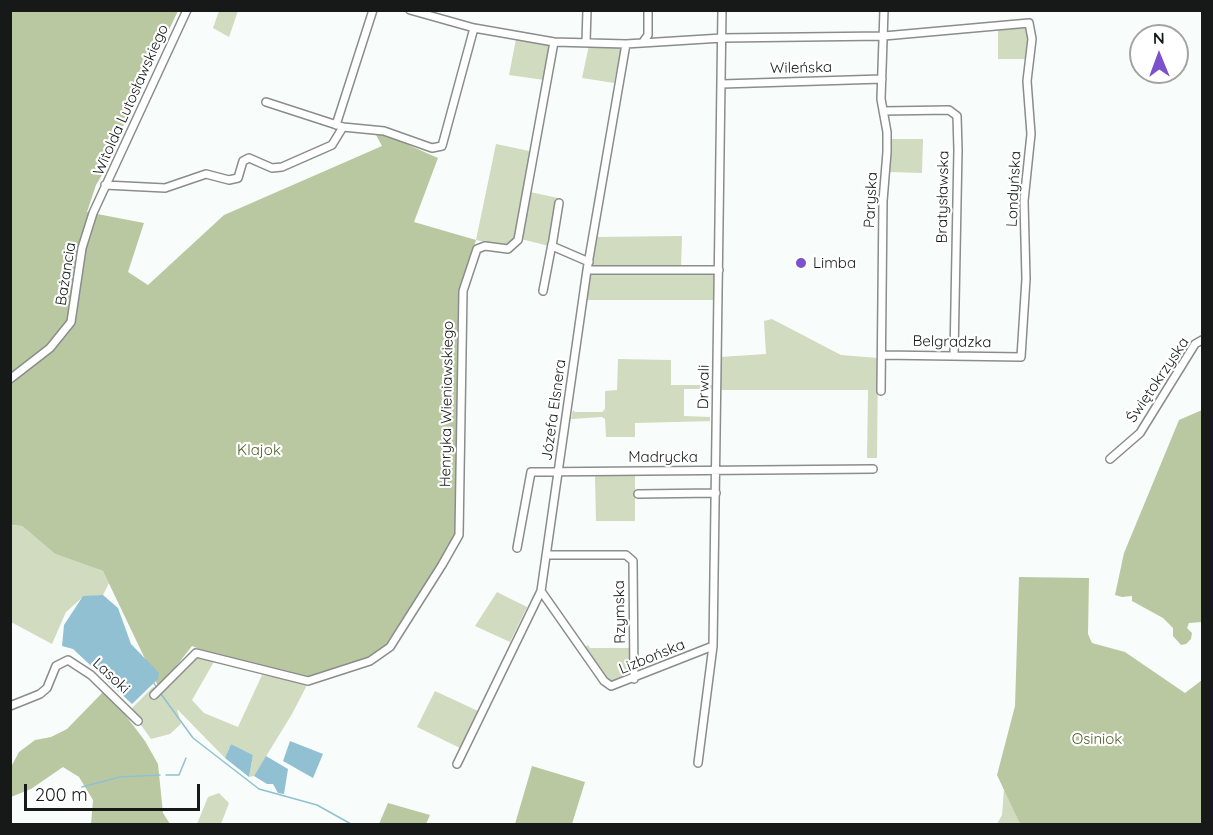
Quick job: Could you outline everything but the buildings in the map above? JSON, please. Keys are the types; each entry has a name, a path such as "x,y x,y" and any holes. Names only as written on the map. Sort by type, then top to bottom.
{"street":[{"name":"Witolda Lutosławskiego","path":"187,10 105,185 165,188 206,174 229,180 238,178 243,161 249,158 272,168 282,167 332,145 339,126"},
{"path":"339,126 373,10"},
{"path":"410,10 474,28 554,42 626,44 722,38 884,36"},
{"path":"586,42 587,10"},
{"path":"643,42 648,35 648,10"},
{"name":"Drwali","path":"698,763 713,646 722,10"},
{"name":"Paryska","path":"881,392 883,201 887,152 882,80 884,10"},
{"name":"Londyńska","path":"884,36 1029,23 1032,39 1027,81 1031,134 1024,201 1026,279 1021,357"},
{"path":"266,102 339,126 384,131 424,147 442,146 474,28"},
{"name":"Henryka Wieniawskiego","path":"154,695 196,653 308,681 370,661 390,647 442,565 459,535 463,291 477,249 485,246 508,249 518,240 554,42"},
{"name":"Józefa Elsnera","path":"457,764 541,591 588,266 626,44"},
{"name":"Wileńska","path":"722,84 882,80"},
{"name":"Bratysławska","path":"883,111 950,110 957,116 954,355"},
{"name":"Bażancia","path":"10,379 50,348 71,322 82,248 105,185"},
{"path":"543,291 559,203"},
{"path":"552,244 555,249 588,266 719,270"},
{"name":"Świętokrzyska","path":"1110,459 1140,433 1195,344 1203,340"},
{"name":"Belgradzka","path":"882,355 1021,357"},
{"name":"Madrycka","path":"517,548 530,473 559,470 873,469"},
{"path":"638,494 716,493"},
{"name":"Rzymska","path":"546,555 627,555 633,561 634,679"},
{"name":"Lizbońska","path":"541,591 606,683 616,686 713,646"},
{"name":"Lasoki","path":"10,706 40,694 47,688 56,666 68,660 91,675 138,721"}],"green space":[{"name":"Klajok","path":"10,11 178,11 115,143 108,165 96,185 87,212 144,223 128,272 148,285 224,215 382,146 376,135 386,135 438,158 414,222 476,240 460,291 455,537 379,655 307,678 218,657 192,646 159,688 103,571 55,554 22,526 11,525"},
{"path":"219,11 238,11 229,37 213,28"},
{"path":"1026,28 1029,43 1025,59 998,59 998,30"},
{"path":"516,39 552,44 544,80 509,75"},
{"path":"589,45 622,45 614,83 582,78"},
{"path":"889,139 923,139 922,173 889,172"},
{"path":"496,144 534,152 516,239 508,247 476,240"},
{"path":"530,192 558,198 549,246 521,239"},
{"path":"682,236 681,267 591,267 595,237"},
{"path":"591,272 716,272 716,300 586,300"},
{"path":"772,319 841,355 878,358 877,458 867,458 868,390 720,390 720,357 766,354 764,321"},
{"path":"618,359 671,360 671,385 714,385 714,389 684,389 684,416 710,417 710,421 715,421 635,423 635,437 606,437 605,419 602,417 571,419 573,410 575,412 602,412 605,409 605,391 617,390"},
{"path":"1202,410 1202,622 1189,623 1187,628 1192,633 1191,639 1181,645 1173,636 1173,628 1163,618 1132,601 1132,596 1115,595 1124,553 1179,420"},
{"path":"635,474 635,521 596,521 595,475"},
{"path":"10,525 22,526 55,554 103,571 109,583 103,595 83,597 66,612 52,644 11,622"},
{"name":"Osiniok","path":"1019,577 1089,578 1088,634 1092,643 1125,652 1185,693 1202,680 1202,824 1020,824 997,775 1015,706"},
{"path":"497,592 527,607 510,642 475,626"},
{"path":"588,645 590,648 630,648 631,677 612,684 606,680 585,647"},
{"path":"198,658 215,660 192,700 204,713 238,727 262,675 308,683 254,776 249,777 253,755 231,744 225,758 177,709 181,724 170,734 151,739 130,710 153,687 164,690"},
{"path":"435,691 478,711 460,748 417,727"},
{"path":"103,692 111,696 145,741 158,764 163,813 170,824 91,824 93,800 79,777 63,767 31,789 11,797 11,767 19,752 35,740 51,737 67,729"},
{"path":"532,766 585,782 572,824 515,824"},
{"path":"1004,789 1020,824 997,824 1002,815"},
{"path":"219,793 229,803 221,824 197,824 208,797"},
{"path":"388,803 430,815 426,824 379,824"}],"water":[{"path":"103,595 118,608 131,644 159,673 158,679 132,704 73,649 62,646 64,625 83,596"},
{"path":"290,741 323,754 313,778 283,761"},
{"path":"231,744 253,755 249,777 225,758"},
{"path":"266,756 288,769 284,794 278,793 273,784 267,784 254,776"}],"waterway":[{"path":"154,683 156,687"},
{"path":"161,694 193,738 259,789 317,805 351,824"},
{"path":"166,775 179,775 186,758"},
{"path":"82,787 120,777 160,775"}],"place":[{"name":"Limba","path":"801,263"}]}
